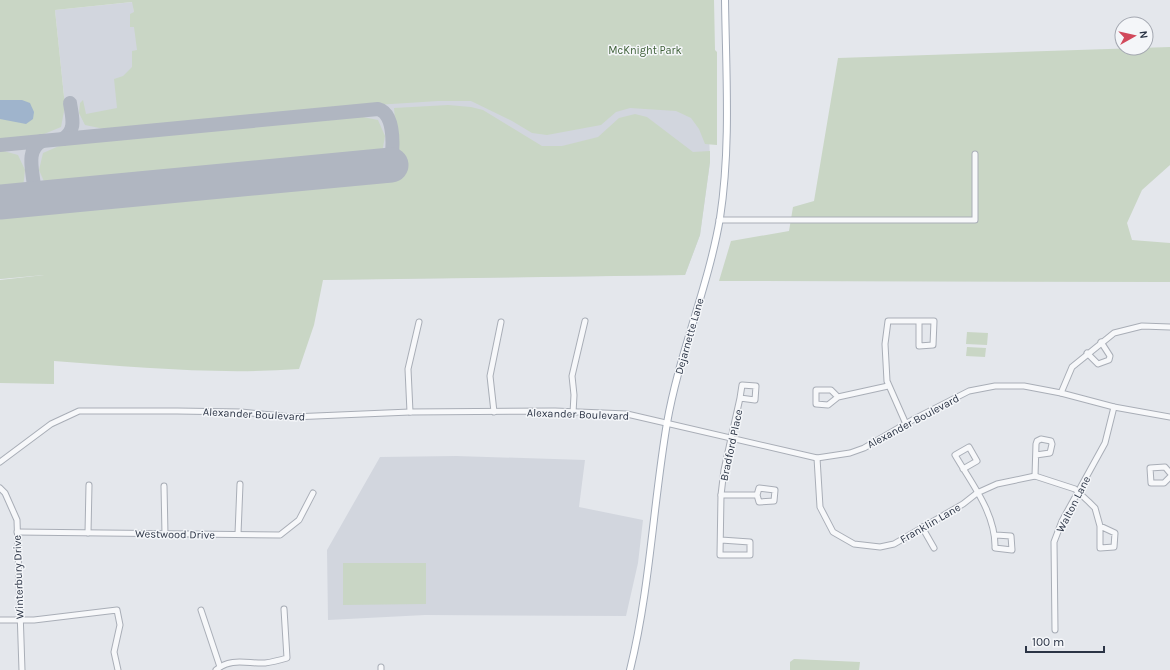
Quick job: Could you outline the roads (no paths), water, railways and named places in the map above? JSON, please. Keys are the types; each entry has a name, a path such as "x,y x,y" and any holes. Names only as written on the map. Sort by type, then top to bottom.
{"main road":[{"name":"Dejarnette Lane","path":"630,670 644,596 667,422 677,377 710,263 719,220 727,166 725,0"}],"street":[{"path":"719,220 975,220 975,154"},
{"path":"573,413 574,395 572,376 585,320"},
{"path":"906,424 888,386 885,344 888,320 934,321 933,345 919,346 919,321"},
{"path":"410,412 408,369 419,322"},
{"path":"494,412 490,376 501,322"},
{"path":"1061,393 1072,367 1114,332 1142,326 1170,327"},
{"path":"1087,353 1098,364 1109,360 1110,356 1101,342"},
{"path":"838,397 831,390 816,390 816,404 828,405 838,397 888,386"},
{"name":"Alexander Boulevard","path":"0,462 51,424 79,411 241,412 292,417 410,412 627,414 667,422 793,454 817,458 850,453 864,448 969,391 995,386 1024,386 1061,393 1114,407 1170,417"},
{"name":"Bradford Place","path":"721,540 750,542 750,555 720,555 721,495 724,470 733,438 740,398"},
{"name":"Walton Lane","path":"1056,630 1054,542 1062,521 1077,491 1105,443 1114,407"},
{"path":"1036,455 1036,476 1077,491 1094,508 1100,526 1100,548 1114,548 1115,533 1100,526"},
{"name":"Franklin Lane","path":"817,458 820,507 833,532 854,544 880,547 894,544 963,504 978,492 997,484 1036,476"},
{"path":"1170,473 1165,467 1150,468 1151,483 1164,483 1170,477"},
{"path":"963,469 978,492 990,515 996,535"},
{"path":"238,534 240,484"},
{"path":"88,533 89,485"},
{"path":"164,486 165,534"},
{"name":"Winterbury Drive","path":"0,488 5,493 17,520 19,620 22,670"},
{"name":"Westwood Drive","path":"17,532 280,535 299,520 313,493"},
{"path":"721,495 757,495"},
{"path":"922,527 934,548"},
{"path":"201,610 218,668 237,661 264,663 287,658 284,609"},
{"path":"0,620 34,620 117,610 120,625 114,652 118,670"}],"water":[{"path":"0,100 22,100 30,103 34,112 33,119 26,124 0,119"}],"park label":[{"name":"McKnight Park","path":"645,50"}]}
